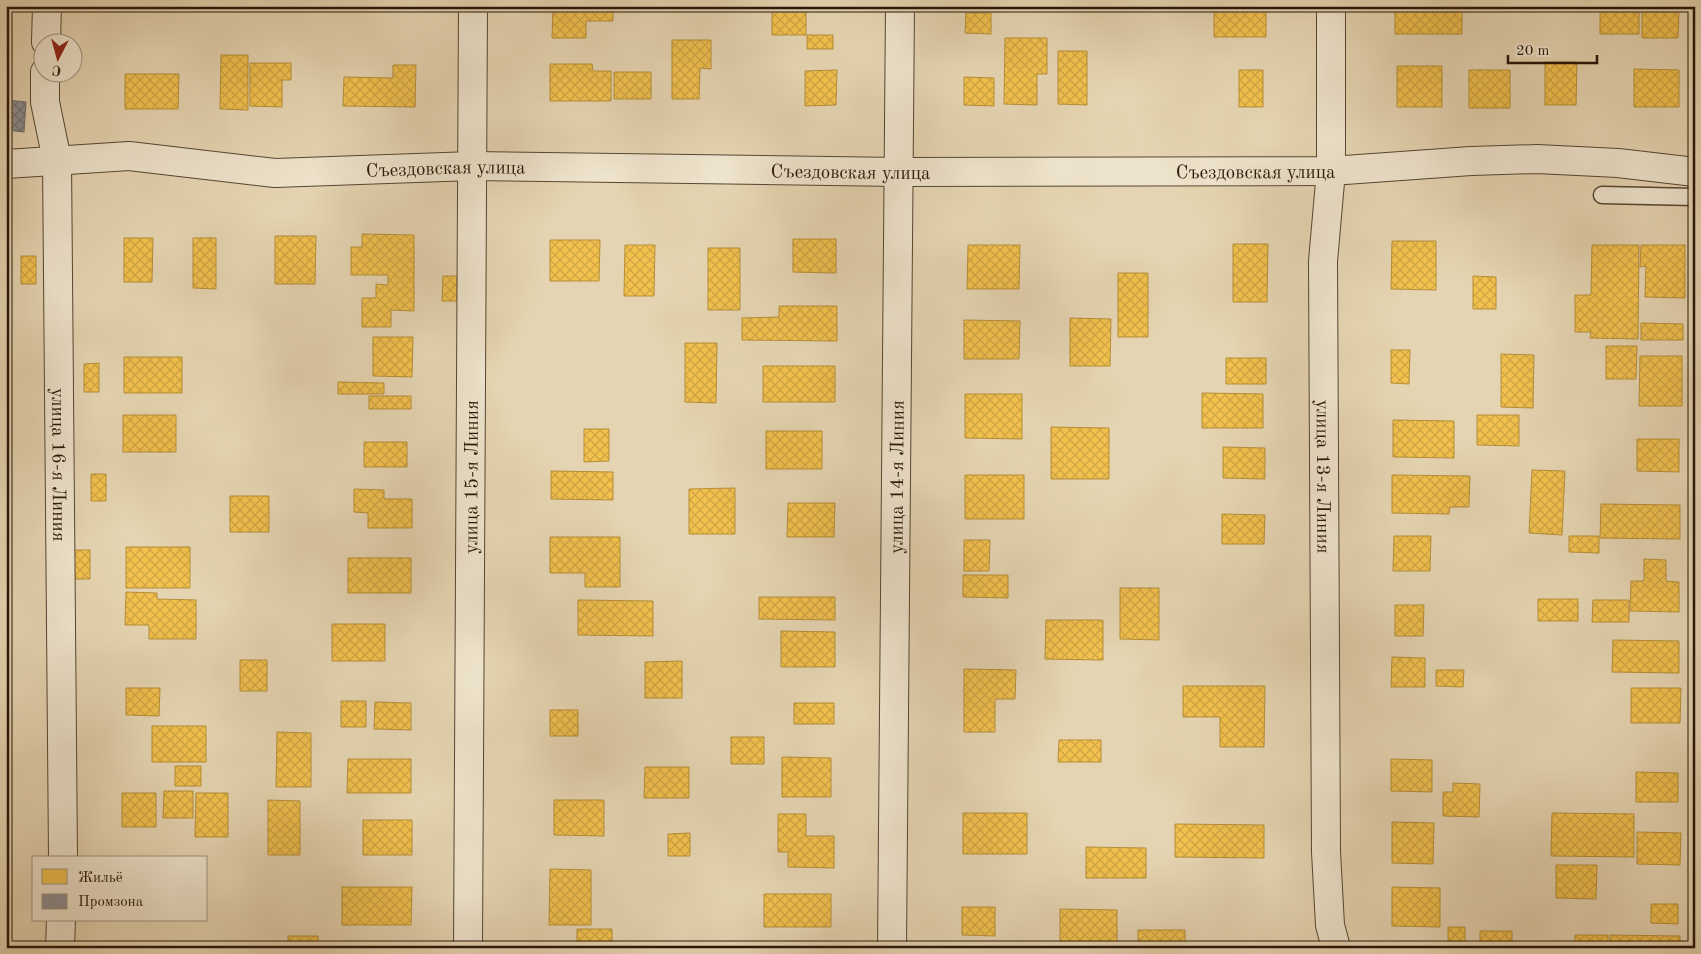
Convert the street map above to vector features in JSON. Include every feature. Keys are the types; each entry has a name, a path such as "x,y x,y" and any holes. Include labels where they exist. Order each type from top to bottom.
{"street":[{"path":"46,32 47,6"},
{"name":"улица 15-я Линия","path":"468,948 473,6"},
{"name":"улица 14-я Линия","path":"892,948 900,6"},
{"name":"улица 13-я Линия","path":"1331,6 1331,171 1323,261 1326,852 1330,925 1336,948"},
{"name":"улица 16-я Линия","path":"45,82 45,102 57,160 65,816 63,856"},
{"name":"Съездовская улица","path":"6,164 129,156 275,173 473,166 899,172 1331,171 1471,161 1537,159 1618,164 1695,172"},
{"path":"60,948 61,922"}],"lane":[{"path":"1602,195 1695,197"}],"building: Жильё":[{"path":"553,6 613,6 613,21 586,21 586,38 552,38"},
{"path":"772,6 806,6 806,35 772,35"},
{"path":"966,6 1018,6 1018,11 966,11"},
{"path":"1214,6 1266,6 1266,37 1214,37"},
{"path":"1395,6 1462,6 1462,34 1395,34"},
{"path":"1497,6 1533,6 1533,8 1497,8"},
{"path":"1600,6 1639,6 1639,34 1600,34"},
{"path":"1642,11 1679,11 1678,38 1642,38"},
{"path":"966,13 991,13 991,34 965,33"},
{"path":"807,35 833,35 833,49 807,49"},
{"path":"1005,38 1047,38 1047,74 1037,74 1037,105 1004,104"},
{"path":"672,40 711,40 711,69 700,68 699,99 672,99"},
{"path":"1058,51 1087,51 1087,105 1058,104"},
{"path":"221,55 248,55 248,110 220,109"},
{"path":"1545,62 1577,62 1576,105 1545,105"},
{"path":"250,63 291,63 291,80 282,80 282,107 250,106"},
{"path":"550,64 592,64 593,71 611,71 611,101 550,101"},
{"path":"393,65 416,65 415,107 343,106 344,77 393,78"},
{"path":"1397,66 1442,66 1442,107 1397,107"},
{"path":"1634,69 1679,70 1679,107 1634,107"},
{"path":"837,70 836,105 805,106 805,71"},
{"path":"1239,70 1263,70 1263,107 1239,107"},
{"path":"1469,70 1510,70 1510,108 1469,108"},
{"path":"614,72 651,72 651,99 614,99"},
{"path":"125,74 179,74 178,109 125,109"},
{"path":"964,77 994,78 994,106 964,105"},
{"path":"362,234 414,235 414,311 391,310 391,327 362,327 362,298 376,298 376,284 388,285 388,275 351,275 351,247 362,247"},
{"path":"275,236 316,236 315,284 275,284"},
{"path":"124,238 153,238 152,282 124,282"},
{"path":"193,238 216,238 216,289 193,288"},
{"path":"793,239 836,239 836,273 793,272"},
{"path":"550,240 600,240 599,281 550,281"},
{"path":"1392,241 1436,241 1436,290 1391,289"},
{"path":"1233,244 1268,244 1267,302 1233,302"},
{"path":"625,245 655,245 654,296 624,296"},
{"path":"968,245 1020,245 1019,289 967,289"},
{"path":"1592,245 1639,245 1638,339 1590,338 1591,332 1575,332 1575,295 1591,295"},
{"path":"1641,245 1685,245 1685,298 1645,297 1646,266 1640,267"},
{"path":"708,248 740,248 740,310 708,310"},
{"path":"21,256 36,256 36,284 21,284"},
{"path":"1118,273 1148,273 1148,337 1118,337"},
{"path":"443,276 457,276 457,301 442,301"},
{"path":"1473,276 1496,277 1496,309 1473,309"},
{"path":"779,306 837,306 837,341 742,340 742,318 779,317"},
{"path":"1070,318 1111,319 1110,366 1070,366"},
{"path":"964,320 1020,321 1019,359 964,359"},
{"path":"1641,323 1683,324 1683,340 1641,340"},
{"path":"373,337 413,337 412,377 373,376"},
{"path":"685,343 717,343 716,403 685,402"},
{"path":"1606,346 1637,346 1636,379 1606,379"},
{"path":"1391,350 1410,350 1409,384 1391,383"},
{"path":"1501,354 1534,355 1533,408 1501,407"},
{"path":"1640,356 1682,356 1682,406 1639,406"},
{"path":"124,357 182,357 182,393 124,393"},
{"path":"1226,358 1266,358 1266,384 1226,384"},
{"path":"99,363 99,392 84,392 84,364"},
{"path":"763,366 835,366 835,402 763,402"},
{"path":"338,382 384,383 384,394 338,394"},
{"path":"1202,393 1263,394 1263,428 1202,428"},
{"path":"965,394 1022,394 1022,439 965,438"},
{"path":"369,396 411,396 411,409 369,409"},
{"path":"123,415 176,415 176,452 123,452"},
{"path":"1477,415 1519,415 1519,446 1477,445"},
{"path":"1393,420 1454,421 1454,458 1393,457"},
{"path":"1051,427 1109,428 1109,479 1051,479"},
{"path":"584,429 609,429 609,461 584,462"},
{"path":"766,431 822,431 822,469 766,469"},
{"path":"1637,439 1679,439 1679,472 1637,471"},
{"path":"364,442 407,442 407,467 364,467"},
{"path":"1223,447 1265,448 1265,479 1223,478"},
{"path":"1532,470 1565,471 1562,535 1529,533"},
{"path":"551,471 613,472 613,500 551,499"},
{"path":"91,474 106,474 106,501 91,501"},
{"path":"965,475 1024,475 1024,519 965,519"},
{"path":"1392,475 1470,476 1469,507 1450,507 1449,514 1392,513"},
{"path":"735,488 735,534 689,534 689,489"},
{"path":"354,489 384,490 384,499 412,499 412,528 368,528 368,513 354,512"},
{"path":"230,496 269,496 269,532 230,532"},
{"path":"788,503 835,503 834,537 787,537"},
{"path":"1601,504 1680,505 1680,539 1600,538"},
{"path":"1222,514 1265,515 1264,544 1222,544"},
{"path":"1394,536 1431,536 1430,571 1393,571"},
{"path":"1569,536 1599,536 1599,553 1569,552"},
{"path":"550,537 620,537 620,587 585,587 585,573 550,573"},
{"path":"964,540 990,540 989,571 964,571"},
{"path":"126,547 190,547 190,588 126,588"},
{"path":"73,550 90,550 90,579 74,579"},
{"path":"348,558 411,558 411,593 348,593"},
{"path":"1644,559 1666,560 1666,581 1679,582 1679,612 1630,611 1631,581 1644,581"},
{"path":"963,575 1008,575 1008,598 963,597"},
{"path":"1120,588 1159,588 1159,640 1120,639"},
{"path":"126,592 157,593 157,599 196,600 196,639 149,639 149,625 125,625"},
{"path":"759,597 835,597 835,620 759,619"},
{"path":"1538,599 1578,599 1578,621 1538,621"},
{"path":"578,600 653,601 653,636 578,635"},
{"path":"1593,600 1629,600 1629,622 1592,622"},
{"path":"1395,605 1424,605 1423,636 1395,636"},
{"path":"1046,620 1103,620 1103,660 1045,659"},
{"path":"332,624 385,624 385,661 332,661"},
{"path":"781,631 835,632 835,667 781,667"},
{"path":"1613,640 1679,641 1679,673 1612,672"},
{"path":"1392,657 1425,658 1425,687 1391,687"},
{"path":"240,660 267,660 267,691 240,691"},
{"path":"682,661 682,698 645,698 645,662"},
{"path":"964,669 1016,670 1015,699 995,699 995,732 964,732"},
{"path":"1436,670 1464,670 1463,687 1436,686"},
{"path":"1183,686 1265,686 1264,747 1220,747 1220,717 1183,717"},
{"path":"126,688 160,688 159,716 126,715"},
{"path":"1631,688 1681,688 1680,723 1631,723"},
{"path":"341,701 366,701 366,727 341,727"},
{"path":"375,702 411,703 411,730 374,729"},
{"path":"794,703 834,703 834,724 794,724"},
{"path":"550,710 578,710 578,736 550,736"},
{"path":"152,726 206,726 206,762 152,762"},
{"path":"277,732 311,733 311,787 276,787"},
{"path":"731,737 764,737 764,764 731,764"},
{"path":"1059,740 1101,740 1101,762 1058,762"},
{"path":"782,757 831,758 831,797 782,797"},
{"path":"348,759 411,759 411,793 347,793"},
{"path":"1391,759 1432,760 1432,792 1391,791"},
{"path":"175,766 201,766 201,786 175,786"},
{"path":"645,767 689,767 689,798 644,798"},
{"path":"1636,772 1678,773 1678,802 1636,802"},
{"path":"1453,783 1480,784 1479,817 1443,816 1443,792 1453,792"},
{"path":"164,791 193,791 193,818 163,818"},
{"path":"122,793 156,793 156,827 122,827"},
{"path":"196,793 228,793 228,837 195,837"},
{"path":"268,800 300,801 300,855 268,855"},
{"path":"554,800 604,800 604,836 554,835"},
{"path":"963,813 1027,813 1027,854 963,854"},
{"path":"1552,813 1634,814 1634,857 1551,856"},
{"path":"778,814 806,814 806,836 834,836 834,868 788,867 788,852 778,852"},
{"path":"363,820 412,820 412,855 363,855"},
{"path":"1392,822 1434,823 1433,864 1392,863"},
{"path":"1175,824 1264,825 1264,858 1175,857"},
{"path":"1637,832 1681,833 1680,865 1637,864"},
{"path":"690,833 690,856 668,856 668,834"},
{"path":"1086,847 1146,848 1146,878 1086,878"},
{"path":"1556,865 1597,865 1596,899 1556,898"},
{"path":"550,869 591,870 591,925 549,925"},
{"path":"342,887 412,887 411,925 342,925"},
{"path":"1392,887 1440,888 1440,927 1392,926"},
{"path":"764,894 831,894 831,927 764,927"},
{"path":"1651,904 1678,904 1678,924 1651,923"},
{"path":"962,907 995,907 995,936 962,935"},
{"path":"1060,909 1117,910 1117,948 1060,948"},
{"path":"1448,927 1465,927 1465,948 1448,948"},
{"path":"577,929 612,929 612,948 577,948"},
{"path":"1138,930 1185,930 1185,948 1138,948"},
{"path":"1480,931 1512,931 1512,948 1480,948"},
{"path":"1575,935 1608,935 1608,948 1575,948"},
{"path":"1610,935 1680,936 1680,948 1610,948"},
{"path":"288,936 318,936 318,948 288,948"},
{"path":"783,942 834,942 833,948 783,948"},
{"path":"1394,945 1432,946 1432,948 1394,948"}],"building: Промзона":[{"path":"6,100 26,102 24,132 6,130"}]}
